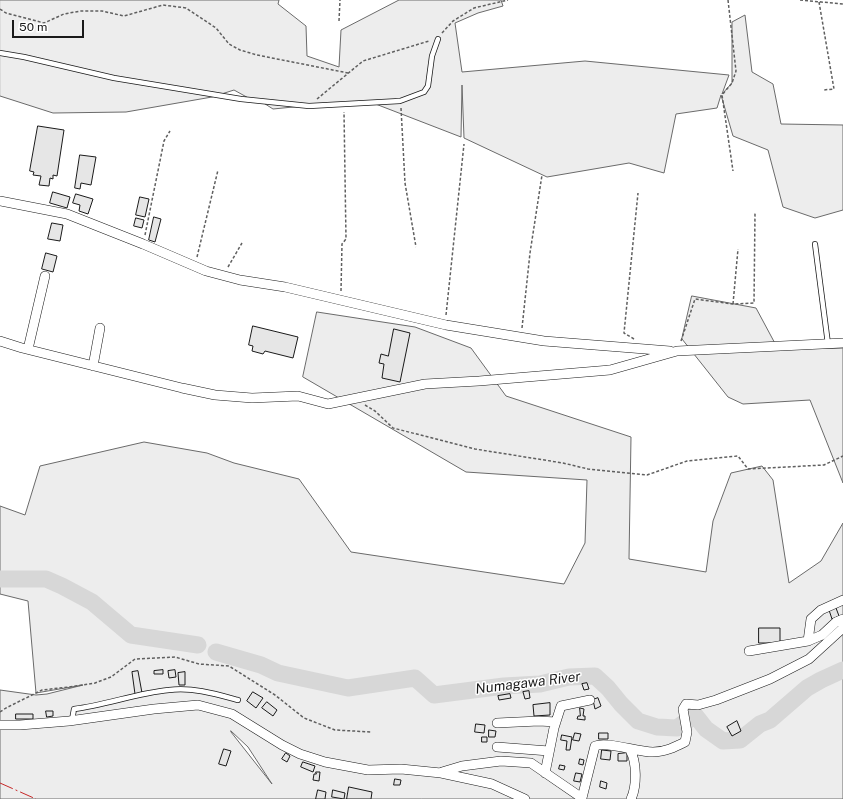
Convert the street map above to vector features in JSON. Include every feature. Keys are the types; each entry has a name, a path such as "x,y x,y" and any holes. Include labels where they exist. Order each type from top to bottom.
{"street":[{"path":"0,201 67,214 195,266 223,275 340,300 446,325 544,341 677,351 843,343"},
{"path":"28,349 45,276"},
{"path":"93,366 100,328"},
{"path":"0,341 93,366 215,395 252,398 298,396 328,404 425,384 479,382 610,370 677,351"},
{"path":"808,641 811,619 821,610 843,600"},
{"path":"749,651 808,641 822,635 836,622 843,619"},
{"path":"441,773 462,766 501,761 531,763 582,799 595,746 599,744 607,744 630,750 654,752 667,750 685,742 687,732 683,709 686,704 698,705 716,700 783,672 809,659 843,628"},
{"path":"545,773 549,751 561,706 590,700"},
{"path":"0,725 20,725 72,720 154,709 198,705 232,714 282,745 300,754 325,762 368,770 401,769 441,773 492,784 525,799"},
{"path":"497,723 539,721 556,722"},
{"path":"497,747 549,751"},
{"path":"630,750 634,756 634,788 631,799"}],"lane":[{"path":"0,53 24,57 114,78 241,99 309,106 400,101 424,92 428,86 432,56 438,39"},
{"path":"815,244 828,344"},
{"path":"72,720 74,709 170,690 209,692 238,700"}],"path":[{"path":"339,21 340,0"},
{"path":"309,106 363,61 438,39 453,21 474,8 508,0"},
{"path":"728,0 736,71 732,83 722,95 733,171"},
{"path":"800,0 843,4"},
{"path":"819,2 834,89 823,90"},
{"path":"0,9 6,13 44,23 64,14 81,11 102,11 124,16 163,5 186,8 216,28 229,44 240,50 257,55 348,73"},
{"path":"400,101 405,183 416,247"},
{"path":"340,300 342,244 346,239 344,104"},
{"path":"143,244 164,141 170,131"},
{"path":"446,325 464,144"},
{"path":"195,266 218,170"},
{"path":"520,337 530,253 542,175"},
{"path":"638,192 624,333 646,349"},
{"path":"677,351 695,299 733,304 754,303 755,213"},
{"path":"223,275 242,243"},
{"path":"733,304 738,249"},
{"path":"353,398 375,411 393,428 475,449 564,463 588,469 647,475 687,461 738,456 748,469 824,465 843,456"}],"shaded area":[{"path":"0,0 279,0 278,4 306,26 307,56 339,67 341,30 399,0 501,0 503,6 478,13 455,23 462,72 585,61 729,75 722,94 732,83 732,22 745,15 752,72 773,84 781,124 843,125 843,210 815,218 783,207 768,150 733,136 721,95 717,108 676,114 664,173 629,163 547,177 464,138 462,85 461,137 373,103 313,105 273,109 259,100 252,100 234,90 212,97 126,112 53,113 0,96"},
{"path":"692,296 756,308 778,349 843,348 843,483 810,400 743,404 728,397 682,339"},
{"path":"317,312 415,327 471,348 506,396 631,437 629,559 706,572 713,521 731,473 762,466 773,480 789,583 821,561 843,523 843,799 0,799 0,690 36,695 47,694 83,685 36,693 28,601 0,594 0,506 25,515 40,466 144,442 207,453 234,463 299,479 351,552 564,584 585,543 587,480 466,472 303,377","holes":["231,731 248,747 272,784"]}],"building":[{"path":"38,126 64,130 57,176 53,175 53,179 50,178 49,186 39,185 41,176 33,175 34,172 30,171"},
{"path":"80,155 96,157 91,185 81,183 80,189 75,188"},
{"path":"53,192 70,197 67,208 50,203"},
{"path":"76,194 93,199 88,214 79,211 80,205 73,203"},
{"path":"140,197 149,199 145,217 136,215"},
{"path":"154,217 161,219 155,242 149,240"},
{"path":"136,218 144,220 142,228 134,226"},
{"path":"52,223 63,225 60,241 48,239"},
{"path":"46,253 57,256 53,272 42,269"},
{"path":"253,326 298,337 293,358 265,351 263,354 252,351 253,346 249,345"},
{"path":"394,329 410,333 400,382 382,378 384,364 379,363 381,354 388,356"},
{"path":"836,608 839,616 832,619 829,610"},
{"path":"759,628 780,628 780,643 759,643"},
{"path":"163,670 163,674 154,674 154,671"},
{"path":"175,670 176,677 169,678 168,671"},
{"path":"138,671 142,693 135,694 132,672"},
{"path":"185,672 185,685 179,685 178,673"},
{"path":"587,683 589,689 584,690 582,684"},
{"path":"529,691 530,698 525,699 523,692"},
{"path":"253,692 263,698 256,708 247,701"},
{"path":"510,694 511,698 499,700 498,696"},
{"path":"598,698 601,706 595,709 593,700"},
{"path":"267,702 277,710 273,716 262,708"},
{"path":"550,703 550,715 534,716 533,705"},
{"path":"580,708 584,709 583,716 585,716 585,720 577,719 578,716 580,716"},
{"path":"46,711 53,711 53,716 47,717"},
{"path":"16,714 33,714 33,719 16,719"},
{"path":"737,721 741,731 732,736 727,727"},
{"path":"476,724 485,725 484,733 475,732"},
{"path":"489,730 496,731 495,737 489,737"},
{"path":"575,733 581,734 579,741 573,740"},
{"path":"599,733 608,733 608,739 599,739"},
{"path":"562,735 572,737 570,750 566,750 567,741 561,740"},
{"path":"482,737 487,737 487,742 482,742"},
{"path":"224,749 231,751 226,766 219,764"},
{"path":"602,750 611,751 610,760 601,759"},
{"path":"286,753 290,756 287,762 282,759"},
{"path":"627,753 627,761 618,761 618,754"},
{"path":"580,759 584,760 583,765 579,764"},
{"path":"303,762 315,766 313,772 301,767"},
{"path":"560,765 565,766 564,770 559,769"},
{"path":"316,772 320,772 319,781 313,780"},
{"path":"576,773 582,774 580,782 574,781"},
{"path":"395,779 401,780 400,785 394,785"},
{"path":"601,781 607,783 606,789 600,787"},
{"path":"349,787 372,792 371,799 347,799"},
{"path":"318,790 326,792 325,799 316,799"},
{"path":"333,790 345,793 344,799 332,797"}],"waterway":[{"name":"Numagawa River","path":"0,579 46,579 92,602 131,635 198,645"},
{"name":"Numagawa River","path":"216,652 261,665 278,673 348,688 415,678 434,695 504,686 540,684 569,677 595,676 638,721 657,727 677,728 695,715 706,729 723,741 740,740 760,724 770,720 807,688 843,670"}],"power":[{"path":"0,783 36,799"}]}
